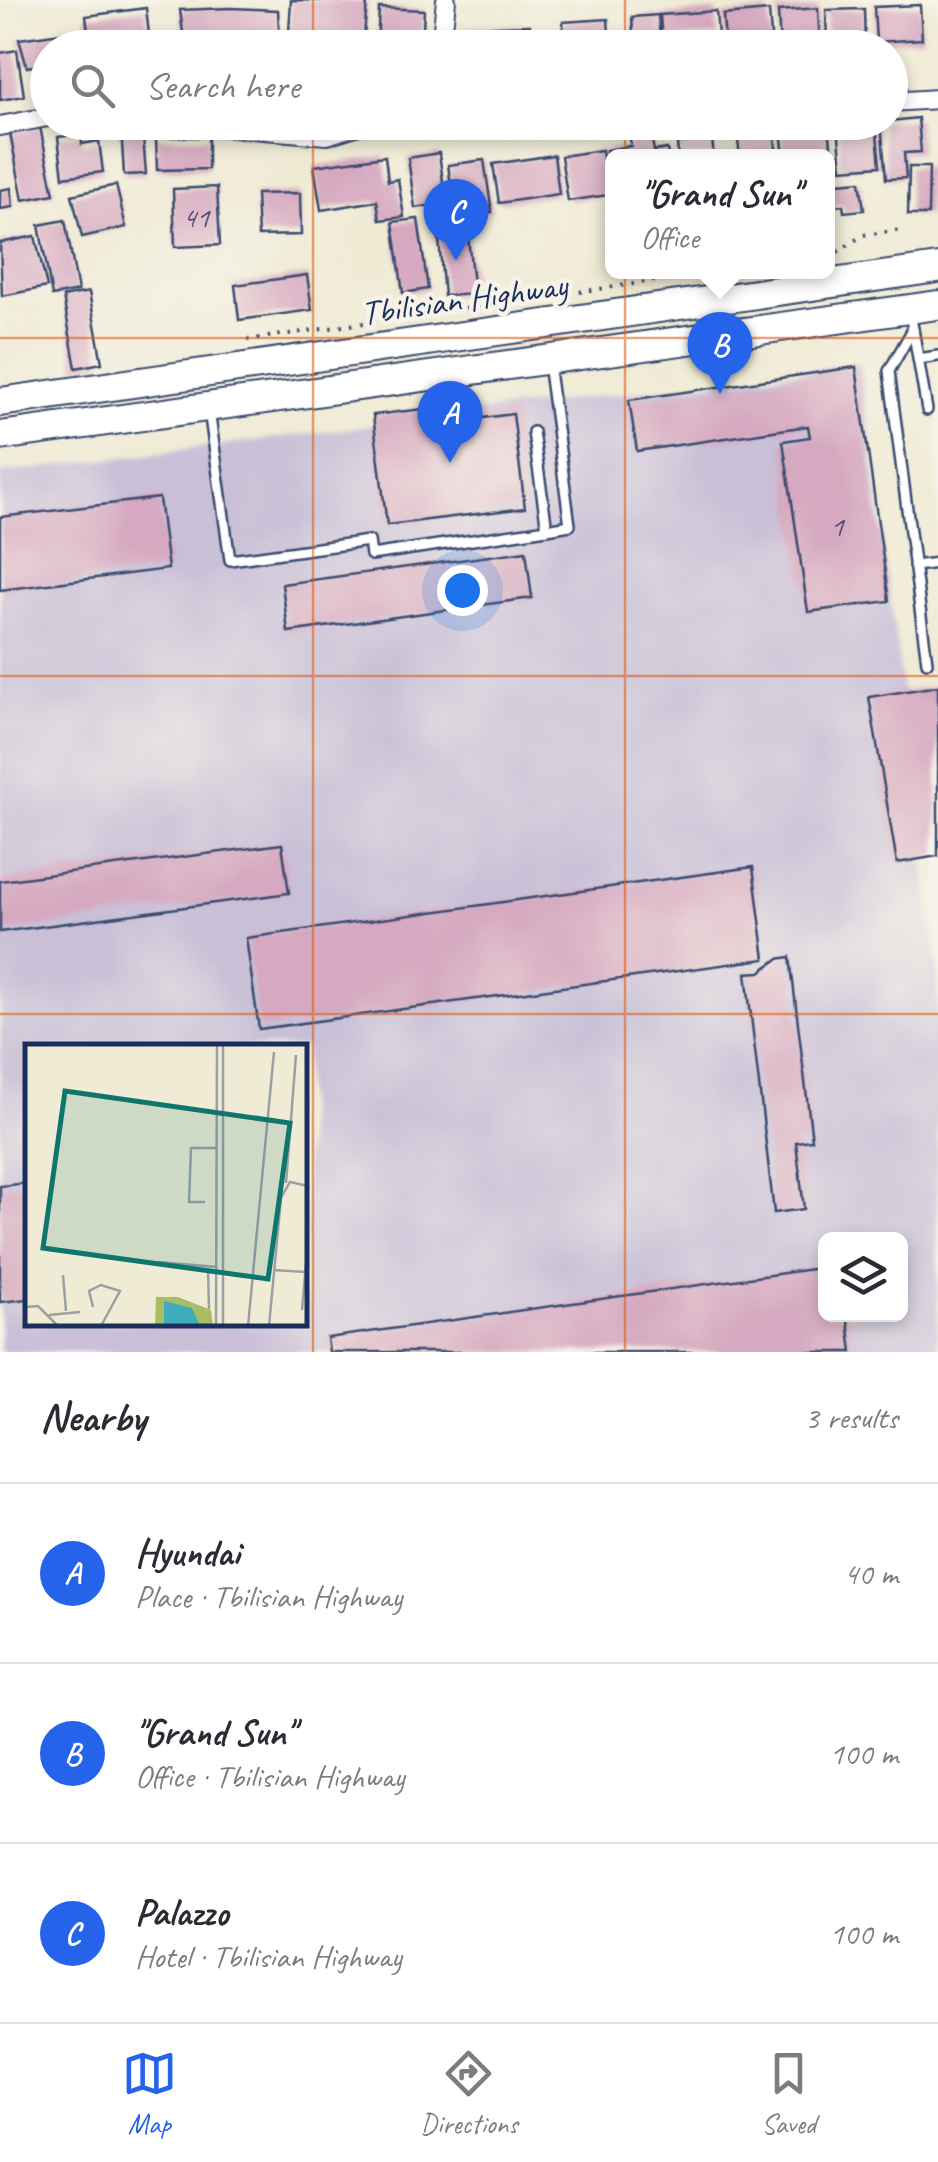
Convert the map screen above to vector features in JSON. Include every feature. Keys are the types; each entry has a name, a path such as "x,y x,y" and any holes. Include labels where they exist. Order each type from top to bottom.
{"main road":[{"name":"Tbilisian Highway","path":"0,402 938,268"},
{"path":"904,273 911,319"},
{"name":"Tbilisian Highway","path":"0,436 547,360 911,319 938,306"}],"street":[{"path":"443,30 446,0"},
{"path":"908,100 938,98"},
{"path":"0,126 30,120"}],"lane":[{"path":"911,319 926,410"},
{"path":"911,319 889,370 926,662"},
{"path":"918,360 938,356"},
{"path":"208,407 230,560 369,540 371,555 570,525 547,360"},
{"path":"533,432 547,529"},
{"path":"914,566 938,563"}],"path":[{"path":"835,254 863,235 901,230"}],"shaded area":[{"path":"860,363 938,971 938,1352 0,1352 0,473"}],"building":[{"path":"291,0 367,2 365,30 289,30"},
{"path":"920,5 922,39 908,40 908,30 875,30 874,7"},
{"path":"146,8 149,30 88,30 86,16"},
{"path":"379,8 424,10 423,30 378,30"},
{"path":"818,8 819,30 779,30 778,11"},
{"path":"864,9 865,30 827,30 826,10"},
{"path":"180,10 278,10 279,30 183,30"},
{"path":"716,11 718,30 661,30 660,15"},
{"path":"769,11 771,30 724,30 723,15"},
{"path":"658,15 659,30 633,30 632,17"},
{"path":"608,19 609,30 564,30 563,22"},
{"path":"530,25 530,30 471,30 471,27"},
{"path":"30,37 30,66 27,67 19,39"},
{"path":"17,50 24,96 0,100 0,53"},
{"path":"918,118 921,152 904,153 906,178 886,179 883,140 908,140 908,119"},
{"path":"30,129 30,140 43,140 54,194 23,200 10,133"},
{"path":"58,140 82,140 82,144 99,141 103,172 63,177"},
{"path":"122,140 143,140 146,174 124,175"},
{"path":"156,140 208,140 208,169 157,170"},
{"path":"630,140 652,140 654,149 612,149 631,146"},
{"path":"712,140 713,149 677,149 677,143"},
{"path":"738,140 775,140 776,149 739,149"},
{"path":"782,140 830,140 831,149 783,149"},
{"path":"839,140 878,140 880,166 842,169"},
{"path":"602,150 605,195 568,201 561,156"},
{"path":"439,153 446,203 415,208 408,158"},
{"path":"554,155 559,194 499,203 493,164"},
{"path":"385,156 388,181 398,179 404,217 380,220 377,201 321,210 314,166"},
{"path":"484,160 492,212 456,217 448,165"},
{"path":"909,167 929,167 928,215 908,215"},
{"path":"860,181 864,210 844,212 843,205 835,206 835,183"},
{"path":"116,185 126,227 82,237 72,195"},
{"path":"217,187 220,245 175,247 173,189"},
{"path":"11,188 13,207 0,209 0,190"},
{"path":"300,193 301,235 258,236 256,194"},
{"path":"418,219 428,289 403,293 393,222"},
{"path":"65,220 78,291 52,296 39,225"},
{"path":"467,227 474,294 444,296 438,229"},
{"path":"35,236 47,287 2,296 0,243"},
{"path":"307,275 312,310 239,320 235,285"},
{"path":"89,292 102,363 76,368 63,297"},
{"path":"856,367 889,601 808,612 783,441 810,437 808,426 637,451 629,400"},
{"path":"473,403 475,419 513,414 525,508 387,525 373,415"},
{"path":"159,498 168,569 0,590 0,517"},
{"path":"526,551 532,598 288,632 282,584"},
{"path":"938,686 938,856 897,863 869,697"},
{"path":"282,844 289,893 0,932 0,881"},
{"path":"753,867 765,959 259,1029 246,938"},
{"path":"790,957 812,1140 796,1142 804,1209 774,1213 746,973 760,972 778,959"},
{"path":"25,1183 25,1299 0,1302 0,1186"},
{"path":"818,1268 818,1322 848,1322 852,1352 329,1352 327,1338"}],"place":[{"name":"Palazzo","path":"456,261"},
{"name":"\"Grand Sun\"","path":"720,394"},
{"name":"Hyundai","path":"450,463"}]}
